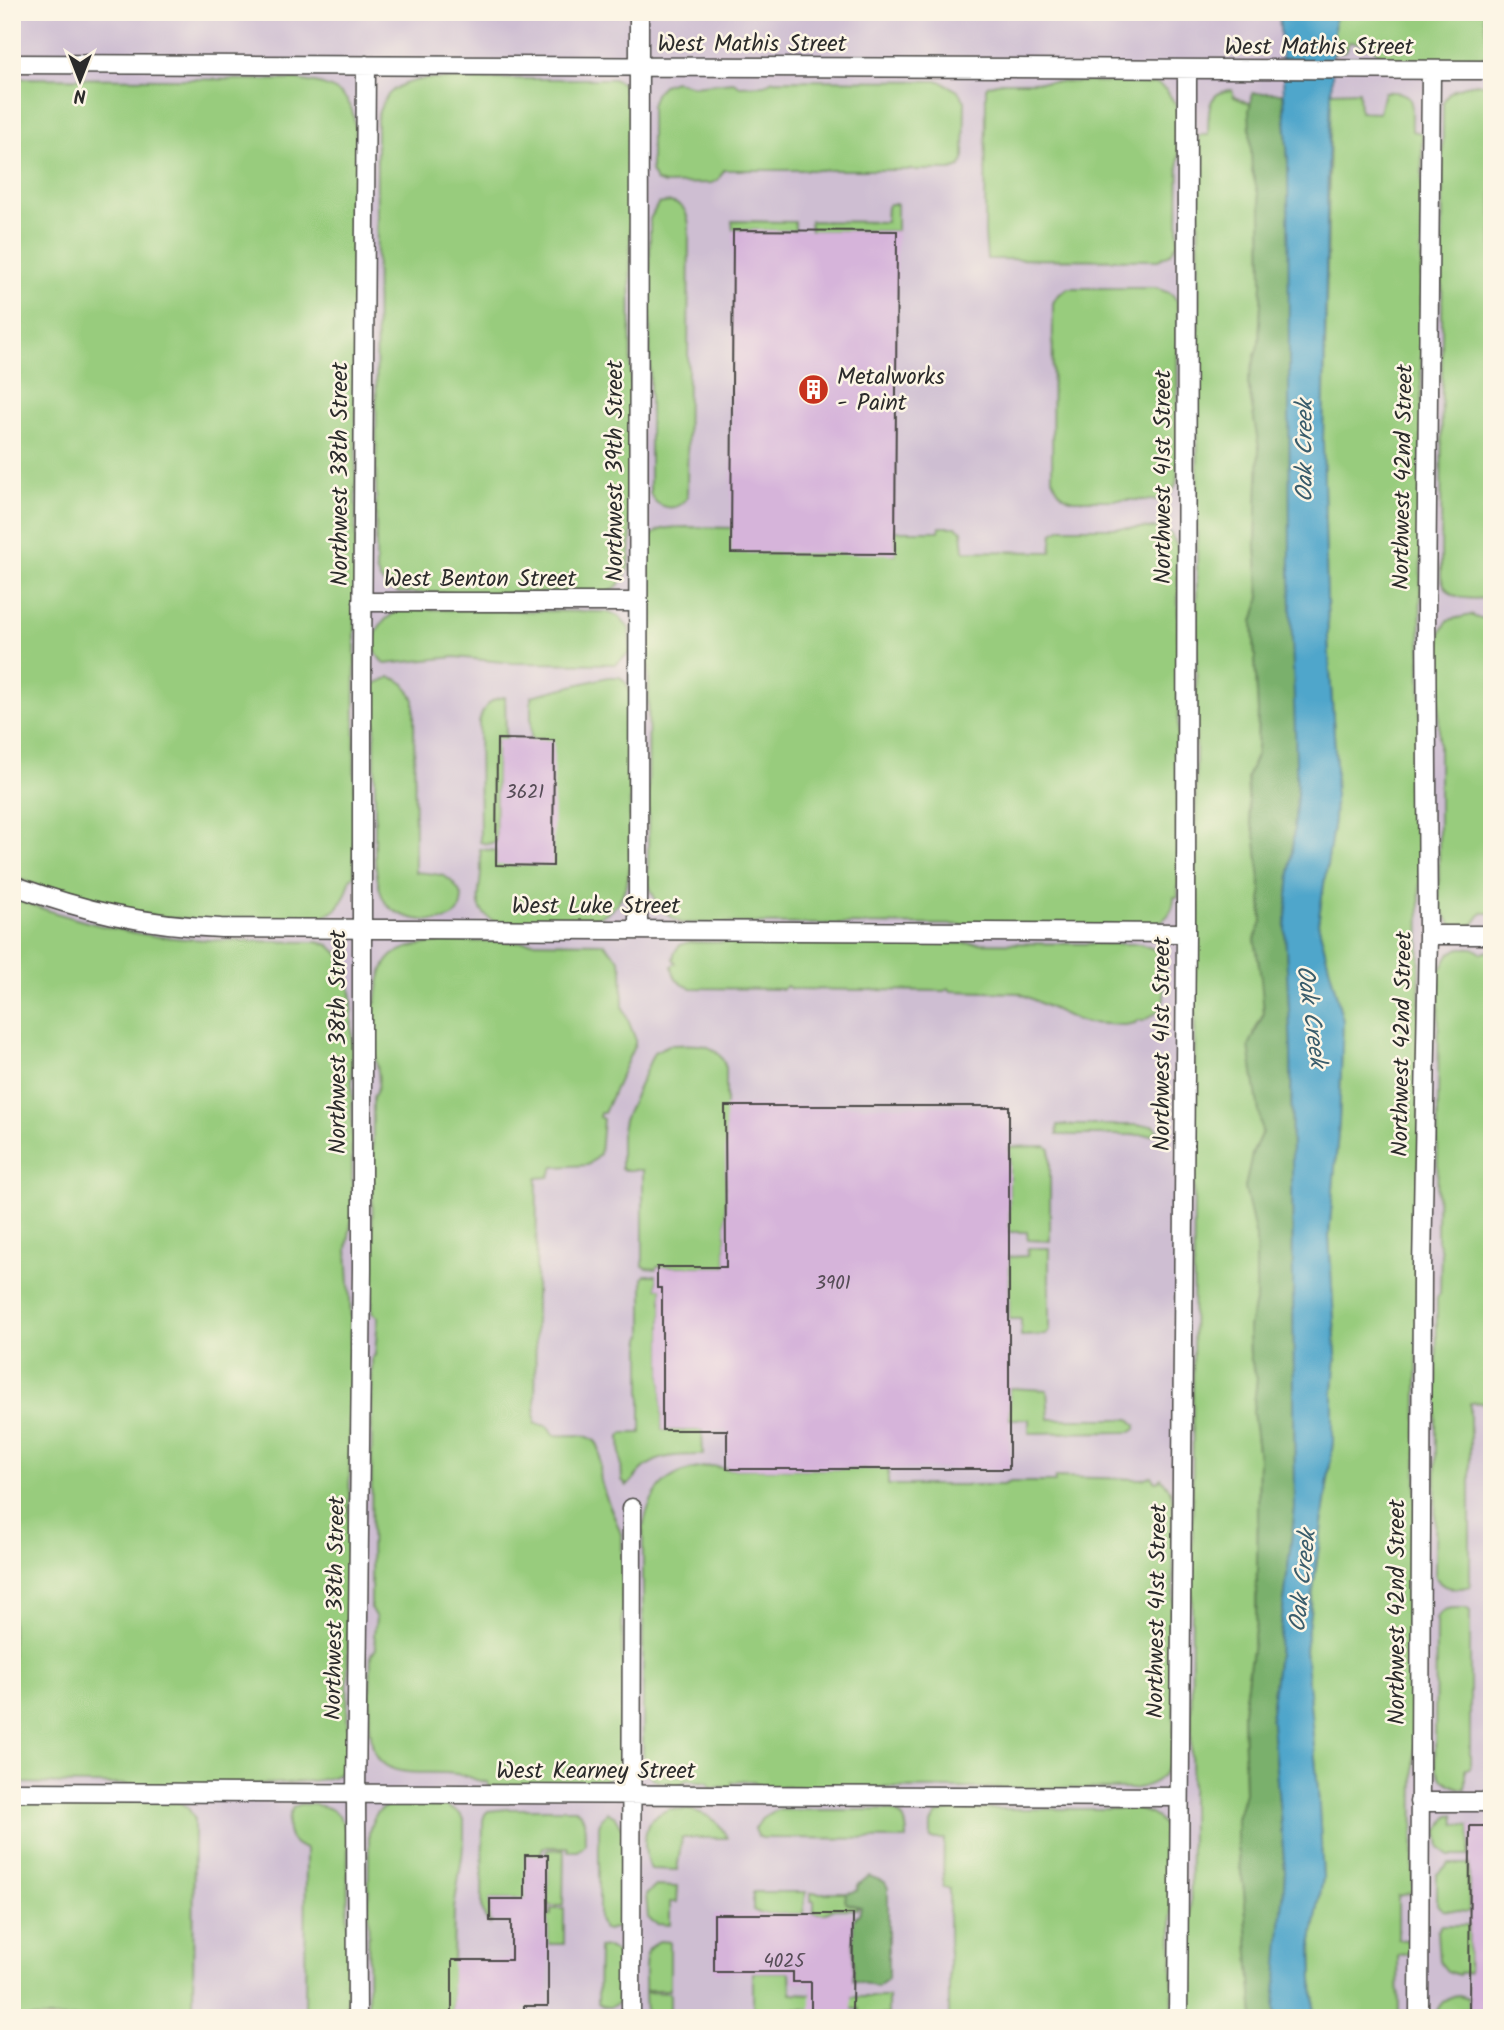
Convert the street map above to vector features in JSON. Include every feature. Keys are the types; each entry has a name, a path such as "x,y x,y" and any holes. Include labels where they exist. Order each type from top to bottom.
{"street":[{"name":"Northwest 39th Street","path":"638,930 639,12"},
{"name":"West Mathis Street","path":"12,64 1492,71"},
{"name":"Northwest 38th Street","path":"357,2018 366,65"},
{"name":"Northwest 41st Street","path":"1178,2018 1186,933 1187,70"},
{"name":"Northwest 42nd Street","path":"1419,2018 1422,1282 1428,935 1426,607 1431,72"},
{"name":"West Benton Street","path":"362,602 639,603"},
{"name":"West Luke Street","path":"12,885 92,911 162,924 221,928 1186,933"},
{"path":"1428,935 1492,935"},
{"path":"631,2018 632,1508"},
{"name":"West Kearney Street","path":"12,1792 1179,1797"},
{"path":"1419,1802 1492,1802"}],"shaded area":[{"path":"12,12 1492,12 1492,2018 12,2018"}],"green space":[{"path":"1335,12 1483,12 1487,54 1479,60 1470,61 1386,60 1367,43 1349,42 1345,51 1333,54"},
{"path":"12,78 297,80 333,89 350,104 355,129 357,165 354,876 351,877 338,907 318,918 257,923 148,915 98,906 12,877"},
{"path":"424,79 613,79 622,83 630,105 631,532 626,576 606,593 399,593 384,585 376,570 377,118 384,101 393,90 406,83"},
{"path":"773,80 940,81 958,91 965,101 964,160 960,167 951,170 724,170 718,180 712,183 664,184 656,181 651,171 651,106 655,94 663,85 675,81 693,86 733,82 740,86 764,85"},
{"path":"1001,82 1158,84 1166,90 1176,105 1179,120 1178,242 1170,254 1158,260 987,259 986,88"},
{"path":"1477,84 1492,84 1492,598 1475,599 1455,595 1449,591 1441,577 1443,103 1453,91"},
{"path":"1232,90 1234,97 1251,104 1252,170 1261,205 1262,284 1259,342 1248,382 1259,448 1256,546 1260,597 1253,622 1258,711 1257,753 1247,778 1249,813 1256,840 1261,889 1262,922 1255,939 1264,1013 1254,1032 1262,1132 1252,1154 1245,1188 1256,1237 1256,1298 1249,1327 1250,1356 1257,1379 1253,1412 1259,1458 1256,1623 1243,1711 1245,1793 1237,1819 1237,1848 1244,1890 1254,2018 1190,2018 1199,135 1208,135 1209,112 1213,99 1223,91"},
{"path":"1359,91 1360,112 1379,113 1384,92 1403,93 1408,96 1412,106 1412,131 1422,133 1419,1144 1413,1893 1398,1896 1398,1939 1412,1941 1413,1954 1398,1955 1399,2018 1314,2018 1312,1941 1323,1878 1305,1650 1333,1442 1336,1355 1329,1235 1339,1122 1343,1021 1318,923 1334,820 1336,766 1328,638 1323,442 1331,92"},
{"path":"1253,93 1283,93 1288,162 1297,795 1285,929 1291,1049 1295,1508 1271,1713 1285,1871 1276,2018 1254,2018 1244,1890 1237,1848 1237,1819 1245,1793 1243,1711 1256,1623 1259,1458 1253,1412 1257,1379 1250,1356 1249,1327 1256,1298 1256,1237 1245,1188 1252,1154 1262,1132 1249,1046 1264,1013 1255,939 1262,922 1261,889 1256,840 1249,813 1247,778 1257,753 1258,711 1253,622 1260,597 1256,546 1259,448 1248,382 1259,342 1262,284 1261,205 1252,170 1249,110"},
{"path":"670,202 684,209 689,224 687,498 678,506 667,507 657,503 650,493 650,219 658,204"},
{"path":"889,204 897,204 897,231 811,231 810,221 886,222"},
{"path":"732,221 795,222 795,231 733,230"},
{"path":"1068,288 1156,288 1172,294 1177,301 1178,476 1172,491 1163,498 1074,500 1063,495 1052,478 1053,303 1057,296"},
{"path":"686,527 732,528 895,554 895,531 939,531 940,527 956,527 962,531 964,551 1051,552 1053,533 1062,528 1157,528 1171,534 1178,548 1178,897 1174,897 1168,916 1151,926 681,923 664,911 653,895 648,881 649,539 660,530"},
{"path":"402,609 607,612 618,616 629,628 630,652 616,664 512,663 455,657 385,664 374,648 376,632 387,619"},
{"path":"1471,615 1477,618 1492,618 1492,913 1482,913 1474,924 1461,927 1451,924 1439,907 1439,649 1441,632 1448,620"},
{"path":"390,677 405,685 414,700 415,872 448,878 462,896 456,914 439,921 421,920 395,911 382,897 379,884 375,859 375,684"},
{"path":"608,677 620,677 627,684 630,694 630,867 622,895 607,913 578,922 498,923 480,908 480,849 496,851 496,865 531,740 531,696"},
{"path":"505,697 506,740 497,740 496,842 487,844 480,842 479,722 488,705 495,699"},
{"path":"12,898 86,922 162,937 318,942 329,945 346,961 352,999 352,1217 347,1249 351,1318 347,1752 342,1768 336,1775 318,1780 236,1785 12,1783"},
{"path":"438,941 603,943 618,958 622,968 623,1007 635,1044 604,1113 600,1113 599,1117 603,1119 600,1154 588,1165 554,1167 549,1177 537,1178 535,1424 548,1426 553,1435 583,1436 596,1442 600,1452 603,1488 622,1538 623,1755 619,1767 611,1777 601,1782 581,1782 543,1789 488,1787 488,1782 460,1775 402,1771 390,1768 380,1761 369,1733 371,1654 376,1649 376,1618 371,1609 372,1358 375,1355 378,1317 372,1313 373,1097 379,1080 373,1038 372,1003 376,1003 381,975 391,957 409,948"},
{"path":"691,942 1140,944 1154,949 1163,959 1158,966 1164,968 1164,998 1159,1011 1143,1021 1125,1025 1087,1023 1019,993 951,991 948,988 944,991 791,989 787,986 783,989 691,988 677,980 672,966 676,963 673,959 677,949"},
{"path":"1460,948 1473,948 1482,953 1492,950 1492,1402 1470,1403 1470,1586 1454,1588 1444,1586 1435,1574 1437,1298 1440,1293 1441,1251 1437,1240 1439,973 1450,953"},
{"path":"669,1045 711,1048 717,1052 726,1068 726,1267 657,1269 643,1266 643,1170 621,1168 621,1135 624,1120 654,1052"},
{"path":"1058,1125 1153,1125 1158,1130 1153,1135 1057,1135"},
{"path":"1046,1146 1050,1149 1050,1241 1028,1240 1027,1232 1009,1232 1009,1147"},
{"path":"1028,1248 1049,1248 1049,1331 1046,1335 1021,1336 1021,1319 1009,1319 1009,1257 1027,1256"},
{"path":"645,1275 657,1275 657,1288 662,1288 662,1430 702,1430 703,1455 671,1456 656,1460 627,1486 622,1481 620,1436 624,1433 641,1433 641,1338"},
{"path":"1009,1388 1047,1390 1049,1419 1130,1419 1136,1429 1131,1432 1029,1433 1029,1419 1009,1419"},
{"path":"712,1466 727,1469 888,1469 888,1485 1003,1485 1010,1482 1055,1482 1055,1477 1142,1479 1152,1476 1155,1481 1161,1478 1170,1490 1173,1500 1174,1749 1165,1772 1156,1781 1133,1789 761,1787 754,1781 732,1782 732,1787 711,1787 708,1782 686,1780 679,1786 671,1786 670,1783 657,1781 649,1775 643,1753 643,1529 651,1502 664,1483 684,1471"},
{"path":"1466,1608 1470,1611 1470,1768 1465,1769 1465,1789 1446,1782 1435,1765 1436,1619 1445,1610"},
{"path":"12,1801 180,1802 188,1808 194,1818 193,2018 12,2018"},
{"path":"301,1804 320,1805 334,1811 346,1830 347,2018 305,2018 306,1849 294,1842 288,1832 288,1820 293,1807"},
{"path":"395,1804 443,1804 464,1819 464,1843 454,1909 452,2018 368,2018 369,1832 377,1813 384,1807"},
{"path":"575,1809 584,1820 585,1845 578,1851 568,1851 568,1847 543,1847 525,1899 490,1899 490,1924 482,1909 483,1820 488,1811"},
{"path":"669,1809 695,1811 711,1818 727,1838 682,1838 677,1870 651,1869 646,1854 647,1828 653,1818"},
{"path":"953,1809 1132,1809 1150,1814 1160,1821 1171,1836 1173,2018 949,2018 949,1888 943,1887 944,1839 931,1839 931,1824 937,1814"},
{"path":"777,1810 891,1810 904,1821 907,1839 758,1836 755,1829 763,1817"},
{"path":"607,1812 615,1817 624,1832 623,1917 620,1925 608,1931 603,1930 599,1919 599,1826"},
{"path":"1454,1814 1455,1824 1470,1826 1469,1856 1449,1856 1440,1848 1438,1832 1448,1817"},
{"path":"564,1849 563,1906 551,1906 548,1903 546,1850"},
{"path":"1449,1864 1469,1864 1469,1912 1443,1910 1437,1905 1437,1874"},
{"path":"869,1876 885,1882 888,1888 888,1979 877,1987 853,1980 853,1920 861,1907 845,1901 846,1893 857,1891 858,1885"},
{"path":"656,1886 678,1887 677,1902 670,1902 670,1925 657,1924 648,1918 646,1895"},
{"path":"753,1892 806,1892 803,1914 761,1914 753,1910"},
{"path":"811,1893 846,1893 846,1901 857,1906 857,1909 834,1909 824,1914 814,1914"},
{"path":"551,1909 564,1909 564,1944 548,1944 548,1915 551,1915"},
{"path":"1441,1925 1469,1925 1469,1972 1459,1975 1447,1971 1439,1961 1437,1931"},
{"path":"660,1941 670,1942 670,1990 645,1990 647,1955 649,1949"},
{"path":"608,1947 619,1957 624,1977 622,1999 608,2007 598,2003 599,1948"},
{"path":"753,1972 790,1972 791,1993 812,1994 813,1997 888,1997 888,2015 859,2015 859,2009 753,2009"},
{"path":"645,1992 670,1993 670,2018 646,2018"},
{"path":"1459,1995 1469,1998 1469,2010 1460,2010 1460,2018 1436,2018 1443,2002"}],"water":[{"name":"Oak Creek","path":"1279,12 1335,12 1328,163 1323,442 1328,638 1336,766 1334,820 1318,923 1343,1021 1339,1122 1329,1235 1336,1355 1333,1442 1305,1650 1323,1878 1312,1941 1314,2018 1276,2018 1275,2007 1285,1871 1271,1713 1295,1508 1291,1049 1285,929 1297,795 1290,576 1288,162"}],"building":[{"name":"Metalworks - Paint","path":"733,230 897,231 895,554 731,553"},
{"path":"497,739 554,740 553,866 496,865"},
{"path":"725,1106 1009,1106 1009,1469 727,1469 727,1430 662,1430 662,1288 657,1288 657,1267 726,1267"},
{"path":"1470,1826 1492,1826 1492,2018 1469,2018"},
{"path":"525,1855 548,1855 548,2006 524,2006 524,2018 452,2018 452,1960 511,1960 511,1921 490,1921 490,1899 525,1899"},
{"path":"714,1914 853,1914 852,2018 811,2018 811,1982 793,1982 793,1972 714,1972"}],"place":[{"name":"Metalworks - Paint","path":"814,389"}]}
